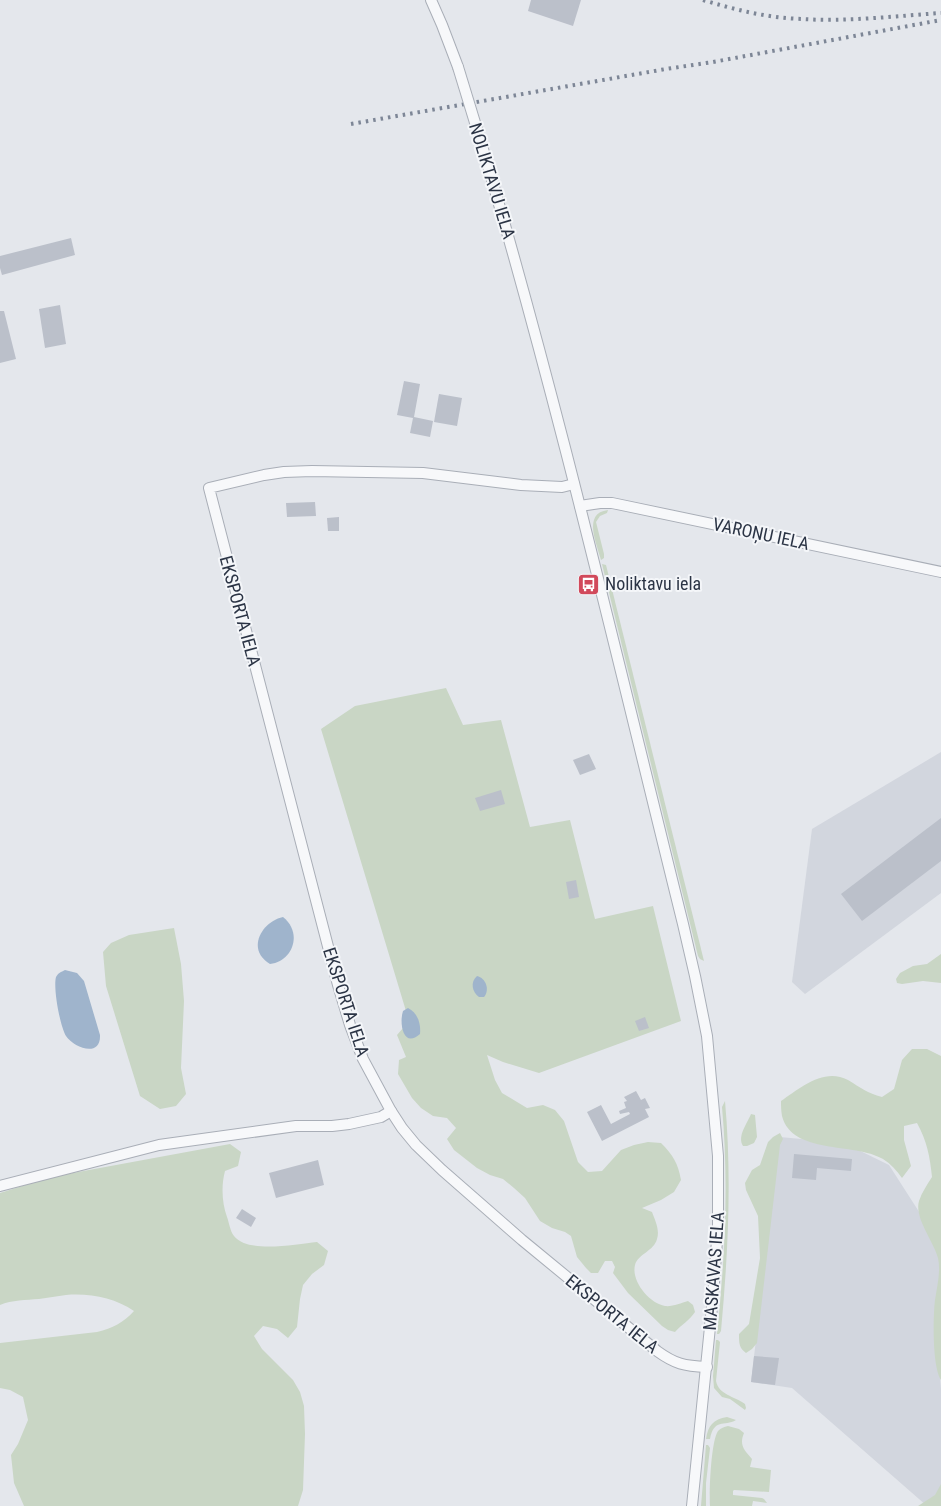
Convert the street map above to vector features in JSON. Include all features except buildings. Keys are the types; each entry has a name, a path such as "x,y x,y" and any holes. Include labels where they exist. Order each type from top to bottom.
{"street":[{"name":"NOLIKTAVU IELA","path":"431,0 458,67 515,256 580,506 683,924 707,1036"},
{"name":"EKSPORTA IELA","path":"574,484 562,487 521,485 423,472 312,471 264,475 209,488 338,984 350,1025 364,1059 391,1111 402,1128 442,1170 522,1240 657,1351 670,1360 684,1365 707,1367"},
{"name":"VAROŅU IELA","path":"580,506 612,503 941,572"},
{"name":"MASKAVAS IELA","path":"692,1506 707,1367 717,1235 717,1147 707,1036"},
{"path":"0,1186 159,1145 296,1126 349,1124 381,1116 391,1111"}],"shaded area":[{"path":"941,752 941,893 805,994 792,982 812,829"},
{"path":"780,1137 844,1143 889,1165 941,1246 941,1361 939,1362 941,1389 941,1506 927,1506 792,1388 751,1382"}],"green space":[{"path":"608,510 596,522 604,554 604,558 601,560 593,523 595,517 600,512"},
{"path":"602,564 606,565 704,961 698,956"},
{"path":"446,688 463,725 501,720 530,827 570,820 595,919 653,906 681,1021 539,1073 487,1055 495,1080 502,1093 527,1108 543,1105 555,1110 564,1121 578,1162 588,1172 602,1171 621,1150 648,1142 661,1143 672,1155 677,1164 681,1180 674,1192 642,1208 652,1212 657,1225 658,1236 653,1247 639,1258 634,1271 642,1290 653,1301 665,1306 688,1301 693,1305 695,1312 691,1318 675,1332 662,1326 628,1293 613,1273 615,1267 612,1261 605,1261 598,1273 591,1273 577,1257 571,1236 540,1221 525,1198 514,1188 503,1179 477,1168 454,1150 447,1139 456,1128 447,1118 433,1116 421,1108 412,1098 398,1074 399,1060 406,1057 397,1035 409,1021 321,729 355,706"},
{"path":"174,928 181,964 184,1001 181,1068 186,1094 176,1106 160,1109 140,1096 106,986 103,952 111,943 129,935"},
{"path":"941,954 941,983 923,981 897,983 896,979 900,973 913,966 927,964"},
{"path":"912,1049 927,1049 941,1056 941,1380 936,1364 934,1329 934,1308 939,1263 919,1215 918,1208 919,1201 932,1177 928,1149 917,1123 904,1126 904,1140 911,1166 902,1178 886,1161 871,1154 825,1146 798,1137 788,1128 781,1110 781,1101 796,1090 813,1081 830,1076 848,1080 868,1092 882,1097 894,1089 902,1060"},
{"path":"725,1101 729,1188 726,1274 721,1331 717,1334 726,1192 722,1107"},
{"path":"751,1114 755,1115 757,1137 754,1143 743,1146 741,1138 743,1130"},
{"path":"780,1133 783,1139 780,1145 757,1343 746,1353 740,1345 739,1334 749,1324 760,1258 758,1216 746,1190 745,1183 752,1170 760,1165 768,1142"},
{"path":"230,1144 241,1152 238,1166 225,1171 223,1183 224,1206 234,1236 241,1242 250,1245 273,1247 317,1242 328,1251 324,1265 312,1274 303,1285 297,1327 288,1338 277,1329 263,1326 254,1336 262,1349 293,1380 300,1392 304,1406 303,1490 298,1506 24,1506 14,1483 11,1455 28,1420 23,1397 10,1390 0,1388 0,1343 97,1332 108,1329 126,1319 134,1311 127,1306 102,1297 84,1295 19,1300 0,1305 0,1193 51,1177"},
{"path":"716,1340 720,1342 716,1381 718,1386 724,1392 745,1404 745,1410 730,1399 722,1397 714,1388"},
{"path":"727,1417 736,1420 720,1424 714,1428 710,1439 706,1439 712,1424 718,1419"},
{"path":"728,1426 739,1429 744,1433 742,1444 752,1459 750,1467 771,1470 769,1492 734,1490 733,1495 762,1498 767,1503 753,1501 752,1506 710,1506 710,1479 714,1445 718,1431"},
{"path":"706,1445 710,1448 706,1483 706,1506 701,1506"},
{"path":"941,1484 941,1506 918,1506 935,1495"}],"water":[{"path":"283,917 293,931 293,945 285,958 270,964 259,951 259,937 268,924"},
{"path":"65,970 77,973 84,981 100,1035 99,1042 92,1049 81,1047 70,1040 66,1036 61,1024 55,982 58,974"},
{"path":"477,976 483,979 487,988 484,997 479,997 473,990 473,981"},
{"path":"408,1008 416,1016 419,1023 420,1034 414,1038 406,1036 402,1028 403,1011"}],"railway":[{"path":"703,0 752,13 819,20 941,13"},
{"path":"351,124 713,62 941,20"}],"place":[{"name":"Noliktavu iela","path":"589,584"}]}
